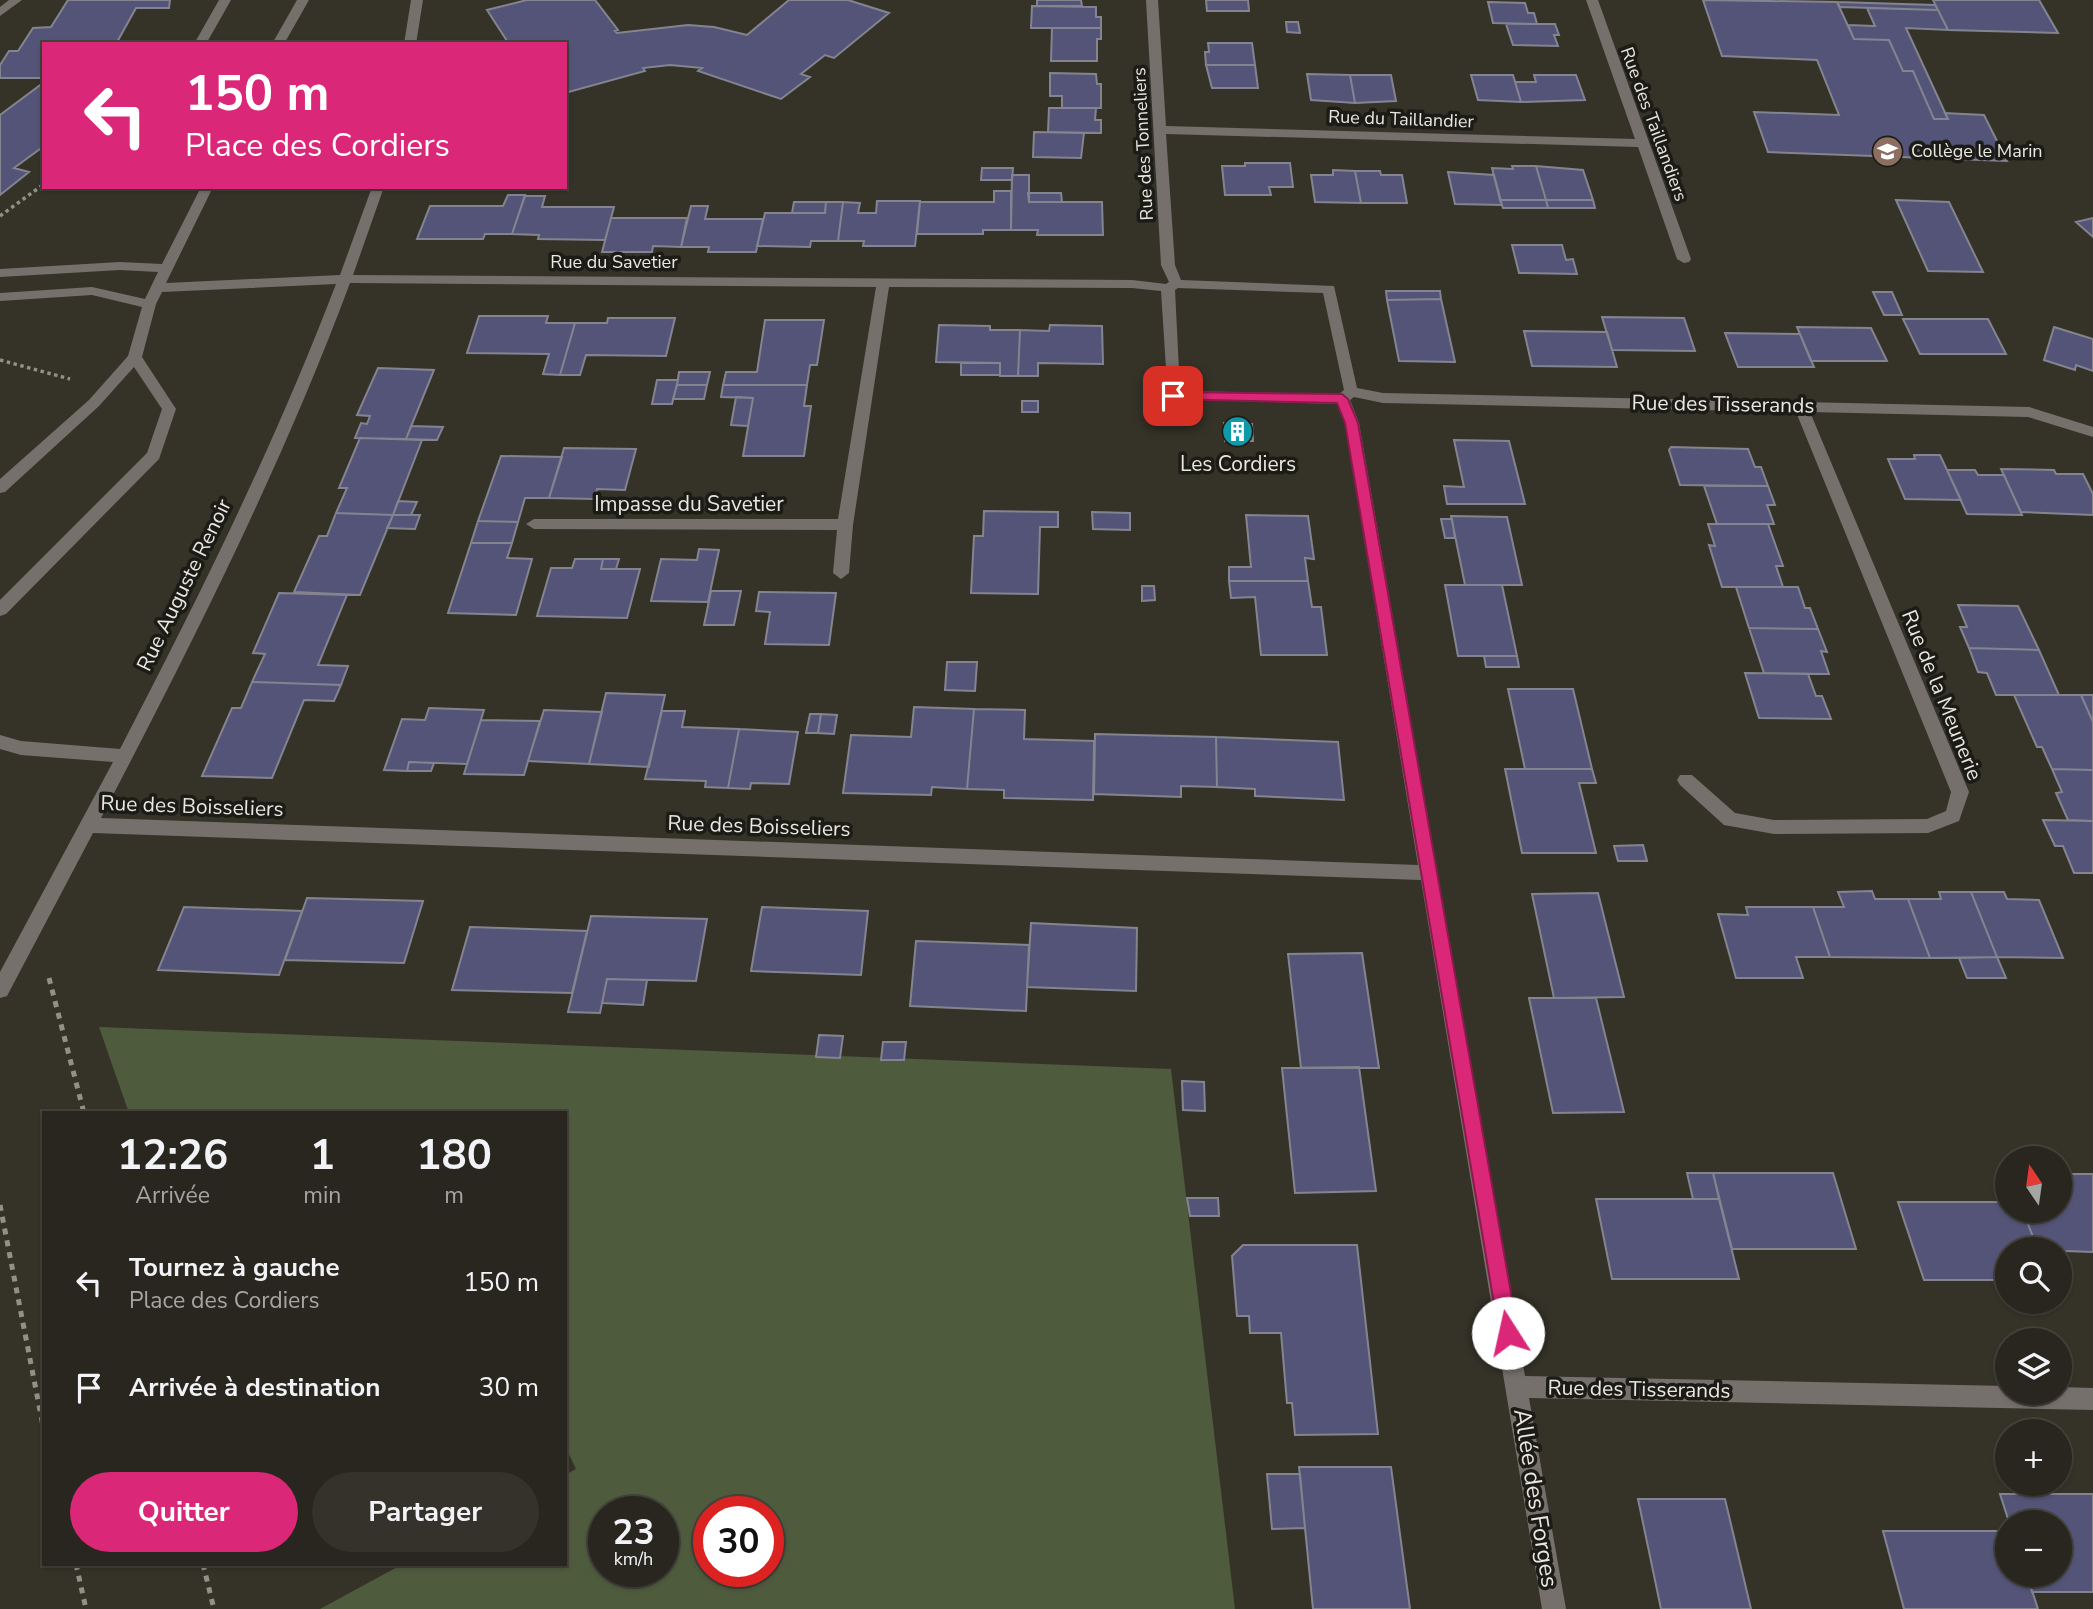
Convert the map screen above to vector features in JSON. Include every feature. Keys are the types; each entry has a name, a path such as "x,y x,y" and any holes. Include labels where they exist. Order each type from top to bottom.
{"street":[{"path":"0,13 16,0"},
{"path":"201,42 225,0"},
{"path":"279,42 303,0"},
{"path":"410,42 417,0"},
{"name":"Rue des Tonneliers","path":"1152,0 1168,265 1172,286 1173,396 1346,395"},
{"name":"Rue des Taillandiers","path":"1592,0 1684,259"},
{"name":"Rue du Taillandier","path":"1160,130 1642,143"},
{"path":"0,488 106,389 135,357 149,304 206,189"},
{"name":"Rue Auguste Renoir","path":"0,990 126,756 280,438 345,279 377,189"},
{"path":"0,273 120,266 168,268"},
{"name":"Rue du Savetier","path":"158,288 345,279 1132,284 1329,289 1346,395"},
{"path":"841,573 845,525 883,283"},
{"path":"0,297 92,291 149,304"},
{"path":"0,610 154,455 169,410 135,357"},
{"name":"Rue des Tisserands","path":"2093,432 2029,412 1346,395 1518,1387 2093,1399"},
{"name":"Rue de la Meunerie","path":"1686,780 1730,820 1774,827 1928,826 1953,816 1959,792 1800,405"},
{"name":"Impasse du Savetier","path":"534,524 845,525"},
{"path":"0,742 21,748 126,756"},
{"name":"Rue des Boisseliers","path":"87,825 1429,873"},
{"name":"Allée des Forges","path":"1518,1387 1554,1609"}],"path":[{"path":"0,216 42,185"},
{"path":"0,360 106,389"},
{"path":"35,924 84,1111"},
{"path":"0,1205 42,1421"},
{"path":"76,1566 86,1609"},
{"path":"203,1566 214,1609"}],"green space":[{"path":"99,1027 1171,1069 1235,1609 320,1609 399,1566 567,1566 567,1474 576,1469 567,1450 567,1111 128,1111"}],"building":[{"path":"68,0 170,0 169,8 136,8 117,42 42,42 42,78 0,78 0,65 9,51 18,51 33,28 51,27"},
{"path":"527,0 595,0 618,30 615,31 617,33 688,25 714,27 747,35 789,0 848,0 889,13 834,58 825,55 801,74 810,77 781,99 698,71 702,68 670,65 643,68 645,71 567,92 567,42 508,42 487,10"},
{"path":"1037,0 1081,0 1082,6 1037,6"},
{"path":"1206,0 1248,0 1249,11 1207,11"},
{"path":"1703,0 1837,2 1854,39 1889,40 1903,71 1913,71 1934,119 1948,119 1945,113 1984,115 2007,161 1768,152 1754,112 1839,115 1817,60 1722,56"},
{"path":"1933,0 2039,0 2058,33 1948,30"},
{"path":"1488,2 1525,3 1528,13 1534,13 1537,24 1493,23"},
{"path":"1837,2 1935,5 1938,10 1840,7"},
{"path":"1032,6 1096,7 1096,17 1101,17 1101,28 1031,28"},
{"path":"1867,8 1938,10 1948,30 1906,28 1948,119 1934,119 1913,71 1903,71 1889,40 1854,39 1848,25 1875,26"},
{"path":"1286,22 1298,22 1300,33 1287,32"},
{"path":"1506,24 1555,24 1559,35 1554,35 1558,46 1513,45"},
{"path":"1052,28 1101,28 1101,39 1097,39 1097,61 1051,61"},
{"path":"1208,43 1252,43 1255,65 1206,65 1205,52 1209,52"},
{"path":"1206,65 1255,65 1258,88 1212,88"},
{"path":"1050,73 1096,74 1097,84 1101,84 1101,108 1062,108 1062,96 1050,96"},
{"path":"1307,74 1350,75 1355,103 1311,100"},
{"path":"1350,75 1391,75 1396,101 1355,103"},
{"path":"1471,75 1513,75 1521,102 1478,100"},
{"path":"1534,75 1576,75 1585,100 1521,102 1515,82 1536,82"},
{"path":"42,84 42,147 14,168 29,172 0,195 0,115"},
{"path":"1049,108 1096,108 1095,120 1101,120 1101,133 1048,132"},
{"path":"1034,132 1084,133 1081,158 1033,157"},
{"path":"1245,163 1290,163 1293,187 1269,187 1271,195 1225,195 1222,166 1245,166"},
{"path":"1512,166 1536,166 1546,200 1500,200 1492,168 1513,169"},
{"path":"1536,166 1583,170 1593,200 1546,200"},
{"path":"982,168 1013,168 1012,180 981,180"},
{"path":"1333,170 1355,171 1361,203 1315,202 1311,175 1333,175"},
{"path":"1355,171 1380,171 1381,175 1402,175 1407,203 1361,203"},
{"path":"1448,172 1494,175 1502,205 1455,204"},
{"path":"1012,175 1029,175 1029,202 1102,202 1103,235 1037,235 1038,230 1011,230"},
{"path":"994,191 1011,191 1011,230 983,230 983,234 917,234 920,202 994,202"},
{"path":"1028,193 1061,193 1062,202 1029,202"},
{"path":"508,195 525,195 512,234 485,234 483,239 417,239 430,206 503,206"},
{"path":"525,196 545,196 542,207 614,207 605,240 538,239 539,235 512,234"},
{"path":"1500,200 1546,200 1548,208 1503,208"},
{"path":"1546,200 1593,200 1595,208 1548,208"},
{"path":"1896,200 1949,202 1983,272 1928,271"},
{"path":"877,201 920,201 915,246 863,246 864,241 838,241 843,202 860,203 858,213 876,213"},
{"path":"794,202 826,202 825,213 792,213"},
{"path":"826,202 843,202 838,241 811,241 810,247 757,246 765,213 825,213"},
{"path":"691,206 708,206 705,219 763,219 756,252 708,252 709,247 681,247"},
{"path":"611,218 687,218 681,247 653,246 652,252 602,252"},
{"path":"2093,218 2093,237 2076,222"},
{"path":"1512,245 1562,245 1566,260 1573,259 1577,274 1519,273"},
{"path":"1386,291 1440,291 1441,299 1387,300"},
{"path":"1873,292 1892,292 1902,315 1884,315"},
{"path":"1441,299 1455,362 1399,361 1387,300"},
{"path":"479,316 548,316 546,323 575,323 560,375 543,374 549,354 467,353"},
{"path":"1602,317 1684,318 1695,351 1612,350"},
{"path":"608,318 675,318 666,356 586,355 580,375 560,375 575,323 607,323"},
{"path":"1903,319 1988,319 2006,354 1920,354"},
{"path":"765,320 824,320 817,365 810,365 807,385 723,385 726,372 757,372"},
{"path":"939,325 990,326 990,330 1020,330 1018,376 1000,376 1000,363 936,362"},
{"path":"1050,325 1102,326 1103,364 1038,363 1038,376 1018,376 1020,330 1049,331"},
{"path":"1797,327 1871,328 1887,361 1811,361"},
{"path":"2054,327 2093,339 2093,371 2076,365 2075,370 2044,360"},
{"path":"1524,331 1607,332 1617,367 1532,366"},
{"path":"1725,333 1800,334 1814,367 1738,367"},
{"path":"961,363 1000,363 1000,375 961,375"},
{"path":"378,368 434,370 406,439 355,438 361,423 367,424 370,416 357,415"},
{"path":"679,372 710,372 707,385 677,385"},
{"path":"657,380 678,380 672,404 652,404"},
{"path":"677,385 707,385 704,399 673,399"},
{"path":"723,385 807,385 804,406 811,406 804,456 743,456 753,398 721,397"},
{"path":"736,397 753,398 748,426 731,425"},
{"path":"1022,401 1038,401 1038,412 1022,412"},
{"name":"Les Cordiers","path":"1224,423 1252,424 1253,441 1225,441"},
{"path":"411,426 443,427 437,440 406,439"},
{"path":"360,438 422,440 393,515 336,513 347,488 339,488"},
{"path":"1454,440 1509,441 1525,504 1447,504 1444,486 1464,487"},
{"path":"1671,447 1748,449 1755,467 1761,467 1768,486 1680,485 1669,450"},
{"path":"564,448 636,449 625,490 597,489 595,499 549,498"},
{"path":"1914,455 1940,455 1961,500 1905,499 1888,459 1915,459"},
{"path":"501,456 562,457 549,498 525,498 518,522 478,521"},
{"path":"2001,469 2054,470 2056,474 2083,474 2093,494 2093,515 2021,512"},
{"path":"1947,470 1975,470 1978,475 2004,475 2022,515 1967,514"},
{"path":"1704,486 1768,486 1775,505 1767,505 1774,524 1717,524"},
{"path":"398,501 417,502 411,515 393,515"},
{"path":"984,511 1058,512 1058,527 1040,527 1038,594 971,593 974,536 983,536"},
{"path":"1092,512 1130,513 1130,530 1093,529"},
{"path":"336,513 393,515 360,595 294,592 319,536 327,536"},
{"path":"393,515 420,515 415,529 387,528"},
{"path":"1246,515 1308,516 1314,559 1305,558 1308,581 1229,581 1229,567 1251,567"},
{"path":"1451,516 1507,517 1522,585 1465,585"},
{"path":"1441,519 1452,519 1455,538 1445,538"},
{"path":"478,521 518,522 512,543 471,543"},
{"path":"1708,524 1768,524 1783,566 1776,566 1783,587 1722,587 1709,545 1715,546"},
{"path":"471,543 512,543 507,558 532,559 516,615 448,613"},
{"path":"699,549 719,550 708,602 651,601 661,559 697,560"},
{"path":"575,559 603,559 601,569 640,569 627,618 537,616 551,568 572,568"},
{"path":"603,559 619,559 616,569 601,569"},
{"path":"1229,581 1308,581 1312,607 1321,607 1327,655 1261,655 1255,597 1231,598"},
{"path":"1445,585 1502,585 1517,656 1458,656"},
{"path":"1142,586 1154,586 1155,600 1142,601"},
{"path":"1736,587 1798,587 1805,608 1810,608 1818,629 1749,628"},
{"path":"711,591 741,591 734,625 704,625"},
{"path":"759,592 836,593 829,645 765,644 770,612 756,611"},
{"path":"279,593 347,595 318,665 348,666 341,685 252,682 265,654 253,653"},
{"path":"1958,605 2018,606 2039,650 1969,648 1960,627 1967,627"},
{"path":"1749,628 1818,629 1827,652 1821,651 1829,674 1764,673"},
{"path":"1969,648 2039,650 2059,695 1996,695 1987,673 1978,672"},
{"path":"1484,656 1517,656 1519,667 1486,667"},
{"path":"947,662 977,662 975,691 945,690"},
{"path":"1745,673 1808,674 1816,696 1822,696 1831,719 1759,718"},
{"path":"252,682 341,685 334,701 304,700 272,778 202,776 232,708 241,708"},
{"path":"1508,689 1573,689 1592,769 1525,769"},
{"path":"606,693 665,695 649,767 589,764"},
{"path":"2014,695 2081,695 2093,722 2093,770 2052,769 2042,747 2037,747"},
{"path":"2081,695 2093,695 2093,722"},
{"path":"914,707 974,709 967,789 932,787 931,795 843,793 851,735 911,737"},
{"path":"429,708 484,710 467,764 409,762 407,771 384,770 402,719 425,720"},
{"path":"974,709 1025,710 1024,739 1094,741 1093,800 1004,798 1004,790 967,789"},
{"path":"544,710 602,712 589,764 528,761"},
{"path":"662,711 685,711 682,727 739,729 728,788 705,787 706,781 645,779"},
{"path":"810,714 821,714 818,733 806,733"},
{"path":"821,714 837,715 834,734 818,733"},
{"path":"481,720 540,721 524,775 464,774"},
{"path":"739,729 798,732 789,784 751,783 750,789 728,788"},
{"path":"1095,734 1216,737 1217,787 1181,786 1181,797 1094,794"},
{"path":"1216,737 1338,742 1344,800 1255,796 1255,789 1217,787"},
{"path":"409,762 434,763 431,771 407,771"},
{"path":"1505,769 1592,769 1596,783 1579,783 1596,853 1522,853"},
{"path":"2052,769 2093,770 2093,821 2068,820 2056,793 2062,792"},
{"path":"2043,820 2093,821 2093,873 2074,873 2063,846 2055,846"},
{"path":"1643,845 1647,861 1618,861 1614,846"},
{"path":"1872,891 1875,899 1908,899 1930,958 1830,957 1813,907 1844,907 1838,892"},
{"path":"1939,892 1971,892 1997,957 1930,958 1908,899 1941,899"},
{"path":"1971,892 2004,892 2007,899 2039,900 2063,958 1997,957"},
{"path":"1598,893 1624,997 1554,998 1532,894"},
{"path":"307,898 423,901 404,963 285,960"},
{"path":"184,907 302,911 279,975 158,970"},
{"path":"762,907 868,911 861,975 751,971"},
{"path":"1746,907 1813,907 1830,957 1796,957 1803,978 1736,978 1718,914 1748,915"},
{"path":"591,916 707,919 696,981 607,979 600,1013 568,1012"},
{"path":"1031,923 1137,928 1136,991 1027,987"},
{"path":"470,927 587,931 572,993 452,990"},
{"path":"916,941 1029,945 1026,1011 910,1006"},
{"path":"1362,953 1379,1068 1301,1068 1288,954"},
{"path":"1997,957 2006,978 1967,978 1959,958"},
{"path":"607,979 647,980 643,1005 602,1003"},
{"path":"1529,998 1596,998 1624,1112 1553,1113"},
{"path":"819,1035 843,1036 840,1058 816,1057"},
{"path":"883,1042 906,1042 904,1060 881,1060"},
{"path":"1359,1067 1376,1191 1295,1193 1282,1068"},
{"path":"1182,1081 1204,1082 1205,1111 1183,1110"},
{"path":"1687,1173 1713,1173 1719,1199 1693,1199"},
{"path":"1713,1173 1833,1173 1856,1249 1732,1249"},
{"path":"2072,1174 2093,1174 2093,1252 2072,1251 2072,1237 2033,1237 2028,1223 2072,1223"},
{"path":"1187,1198 1218,1198 1219,1216 1190,1216"},
{"path":"1596,1199 1719,1199 1739,1279 1612,1279"},
{"path":"1898,1202 1995,1202 1995,1223 2028,1223 2033,1237 1995,1237 1995,1280 1924,1280"},
{"path":"1243,1245 1357,1245 1378,1434 1295,1435 1292,1403 1287,1403 1281,1333 1250,1333 1249,1316 1237,1316 1232,1256"},
{"path":"1299,1467 1391,1467 1410,1609 1313,1609"},
{"path":"1267,1474 1300,1474 1305,1528 1272,1529"},
{"path":"2093,1494 2093,1592 2032,1592 2031,1587 2072,1587 2072,1510 2005,1510 2001,1496"},
{"path":"1638,1499 1725,1499 1751,1609 1661,1609"},
{"path":"1883,1531 1995,1531 1995,1587 2031,1587 2038,1609 1904,1609"}],"place":[{"name":"Collège le Marin","path":"1888,151"},
{"name":"Les Cordiers","path":"1238,432"}],"route":[{"path":"1173,396 1342,399 1352,423 1508,1333"}]}
